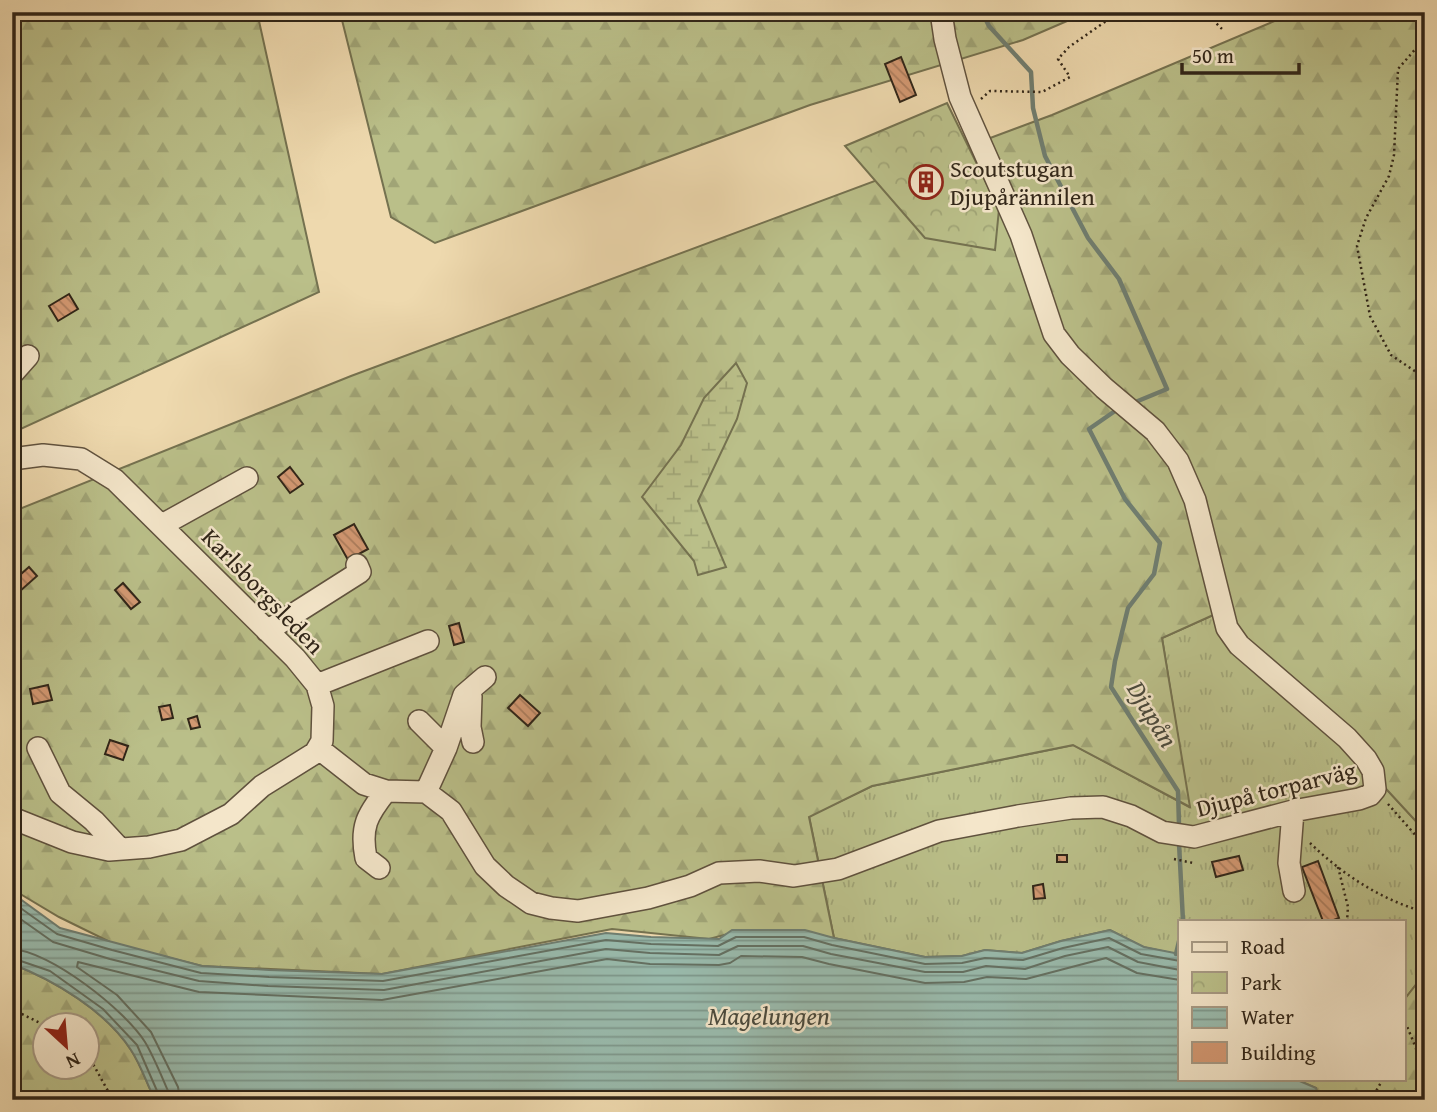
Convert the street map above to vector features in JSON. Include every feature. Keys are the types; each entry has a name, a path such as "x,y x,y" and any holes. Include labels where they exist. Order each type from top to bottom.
{"street":[{"name":"Djupå torparväg","path":"426,792 451,811 485,866 506,886 531,903 578,911 690,886 719,873 759,871 794,876 838,869 939,831 1058,810 1103,807 1131,816 1162,832 1194,837 1293,811 1359,800 1370,795 1375,789 1373,771 1347,738 1239,645 1227,628 1195,500 1178,461 1155,431 1104,388 1070,355 1054,334 1021,235 967,114 945,38 941,12"},
{"path":"12,374 28,356"},
{"name":"Karlsborgsleden","path":"12,459 43,455 81,459 115,480 267,631 317,685 323,706 322,741 318,748"},
{"path":"162,525 247,478"},
{"path":"267,631 361,574"},
{"path":"317,685 428,641"},
{"path":"12,818 72,842 109,850 149,847 181,839 231,814 262,786 306,759 318,748 364,784 386,791 426,792 446,748 464,695 478,684 470,727 473,742"},
{"path":"419,721 446,748"},
{"path":"37,748 60,793 94,821 120,849"},
{"path":"379,868 366,858 362,839 368,814 386,791"},
{"path":"1293,811 1289,863 1294,891"}],"path":[{"path":"967,114 990,90 1042,92 1070,76 1058,59 1069,47 1119,12"},
{"path":"1205,12 1222,29"},
{"path":"1425,38 1398,69 1394,155 1389,176 1366,218 1357,246 1370,316 1391,355 1425,378"},
{"path":"1375,789 1425,846"},
{"path":"1310,843 1365,887 1425,912"},
{"path":"1174,859 1193,863"},
{"path":"1338,867 1348,907 1347,920"},
{"path":"12,1009 32,1019"},
{"path":"1406,1024 1416,1048 1419,1100"},
{"path":"102,1080 113,1100"},
{"path":"1371,1100 1382,1080"}],"green space":[{"path":"12,12 257,12 319,292 12,433"},
{"path":"340,12 1088,12 1023,40 810,105 435,243 391,217"},
{"path":"1296,12 1425,12 1425,831 1222,611 1162,638 1190,807 1073,745 872,786 809,817 834,938 743,930 709,939 612,929 382,974 202,966 114,944 59,917 12,889 12,512 351,376 1052,115"},
{"path":"947,103 999,209 995,250 925,238 845,146"},
{"path":"736,363 747,383 737,419 698,501 726,567 698,575 694,561 642,497 681,445 704,398"},
{"name":"Djupån","path":"1222,611 1425,831 1425,973 1406,997 1406,920 1178,920 1178,954 1143,947 1110,930 1022,953 985,950 962,956 925,957 834,938 809,816 872,786 1074,745 1189,807 1162,638"},
{"path":"12,964 62,988 93,1010 32,1010 32,1080 102,1080 102,1017 135,1056 155,1100 12,1100"},
{"path":"1425,973 1425,1100 1319,1100 1316,1088 1297,1080 1406,1080 1406,997"}],"water":[{"name":"Magelungen","path":"12,893 60,928 202,966 382,974 606,933 719,939 732,930 805,930 925,957 962,956 985,950 1022,953 1110,930 1144,947 1178,954 1178,1080 1297,1080 1316,1088 1319,1100 155,1100 135,1056 102,1017 102,1010 93,1010 45,979 12,964"}],"building":[{"path":"901,57 916,95 900,102 885,64"},
{"name":"Scoutstugan Djupårännilen","path":"928,170 935,189 924,193 917,174"},
{"path":"69,294 78,309 58,321 49,306"},
{"path":"290,467 303,484 290,493 278,477"},
{"path":"354,524 368,549 348,560 334,535"},
{"path":"29,567 37,576 19,592 12,586 12,582"},
{"path":"123,583 140,602 131,609 115,590"},
{"path":"459,623 464,642 454,645 449,626"},
{"path":"48,685 52,700 33,704 30,689"},
{"path":"520,695 540,713 528,726 508,708"},
{"path":"170,705 173,718 162,720 159,707"},
{"path":"197,716 200,727 191,729 188,719"},
{"path":"110,740 128,746 123,760 105,754"},
{"path":"1057,855 1067,855 1067,862 1057,862"},
{"path":"1239,856 1243,870 1216,877 1212,862"},
{"path":"1318,861 1339,918 1323,920 1302,867"},
{"path":"1043,884 1045,898 1034,899 1033,886"}],"waterway":[{"name":"Djupån","path":"982,12 989,26 1031,72 1033,108 1045,156 1088,238 1119,279 1167,389 1133,403"},
{"name":"Djupån","path":"1115,411 1089,429 1125,499 1160,543 1154,574 1128,608 1111,687 1178,791 1179,825"},
{"name":"Djupån","path":"1179,843 1183,920"},
{"name":"Djupån","path":"1176,954 1178,946"}],"place":[{"name":"Scoutstugan Djupårännilen","path":"926,182"}]}
